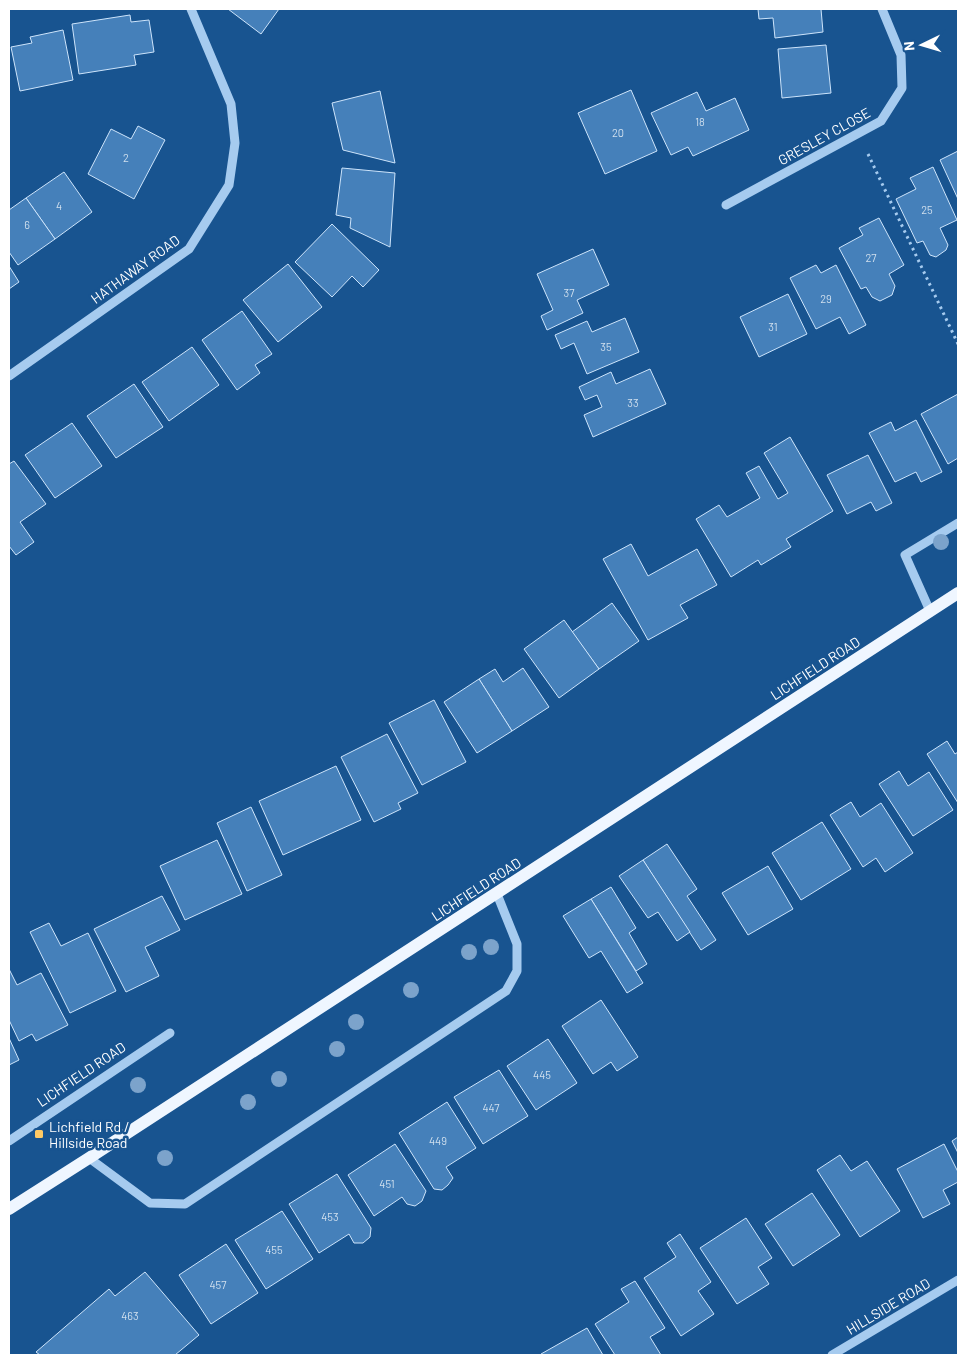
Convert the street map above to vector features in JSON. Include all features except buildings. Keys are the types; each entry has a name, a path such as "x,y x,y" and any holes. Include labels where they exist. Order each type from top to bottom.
{"main road":[{"name":"LICHFIELD ROAD","path":"9,1209 958,593"}],"street":[{"name":"HATHAWAY ROAD","path":"9,376 189,249 228,185 235,143 231,104 191,9"},
{"name":"GRESLEY CLOSE","path":"726,205 881,121 902,88 901,55 882,9"},
{"path":"930,611 905,555 958,523"},
{"path":"89,1158 150,1203 185,1204 506,991 517,971 517,944 497,894"},
{"name":"LICHFIELD ROAD","path":"9,1141 170,1033"},
{"name":"HILLSIDE ROAD","path":"832,1355 958,1280"}],"path":[{"path":"858,134 958,344"}],"place":[{"name":"Lichfield Rd / Hillside Road","path":"39,1134"}]}
